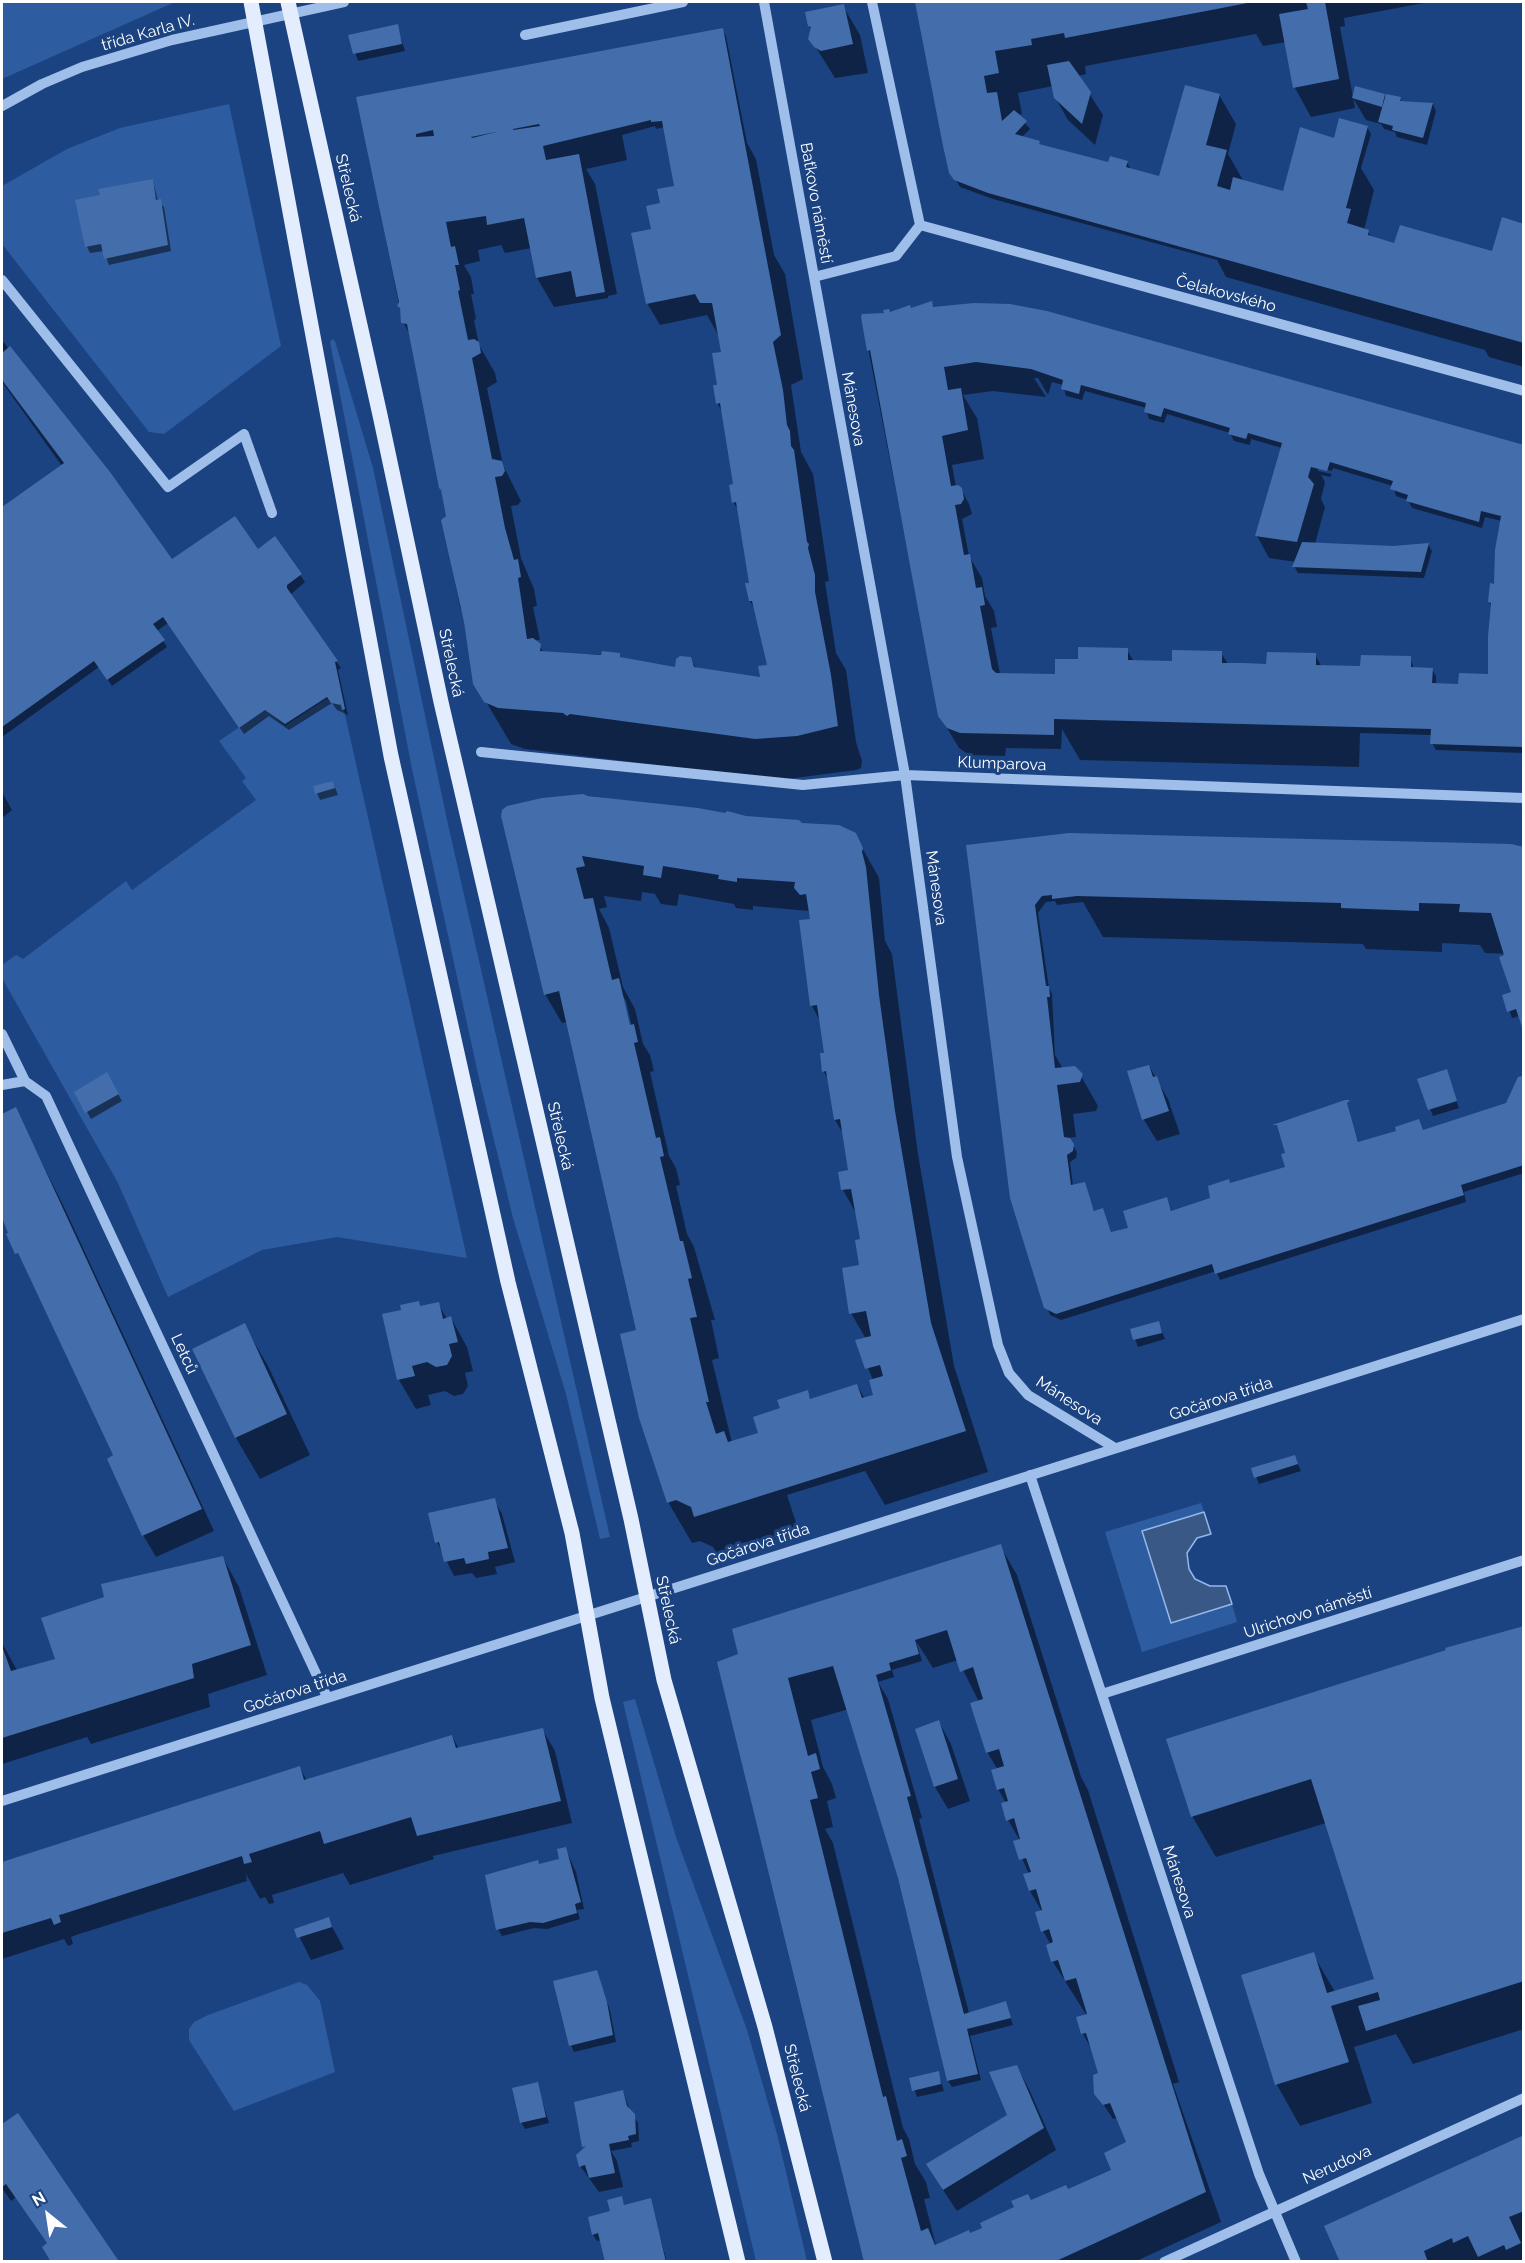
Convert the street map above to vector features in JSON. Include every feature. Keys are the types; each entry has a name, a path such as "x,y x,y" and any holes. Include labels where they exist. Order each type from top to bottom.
{"main road":[{"path":"251,2 391,756 505,1270 572,1533 589,1614 602,1698 738,2262"},
{"name":"Střelecká","path":"289,7 383,426 441,702 647,1596 664,1680 765,2027 825,2262"}],"street":[{"name":"třída Karla IV.","path":"2,106 42,84 82,67 172,40 255,21 289,7 344,2"},
{"path":"525,35 683,2"},
{"name":"Baťkovo náměstí","path":"764,2 814,277 896,256 920,225"},
{"path":"872,2 920,225"},
{"name":"Čelakovského","path":"920,225 1524,391"},
{"name":"Mánesova","path":"814,277 905,775 957,1157 998,1345 1010,1373 1028,1395 1115,1448"},
{"path":"2,280 168,487 244,434 272,513"},
{"name":"Klumparova","path":"481,752 803,785 905,775 1524,798"},
{"name":"Letců","path":"2,1034 25,1081 46,1096 327,1697"},
{"path":"2,1085 25,1081"},
{"name":"Gočárova třída","path":"2,1801 1524,1319"},
{"name":"Mánesova","path":"1030,1475 1251,2151 1296,2262"},
{"name":"Ulrichovo náměstí","path":"1102,1694 1524,1560"},
{"name":"Nerudova","path":"1164,2262 1273,2210 1524,2098"}],"shaded area":[{"path":"2,2 175,2 2,79"},
{"path":"229,104 281,346 164,434 149,432 2,244 2,186 67,149 120,128"},
{"path":"332,339 335,341 373,468 447,820 610,1537 600,1539 566,1394 513,1218 478,1074 412,769 330,342"},
{"path":"326,699 343,706 467,1258 337,1237 262,1250 168,1297 118,1183 2,978 2,965 16,955 23,959 126,881 132,890 256,800 242,781 246,778 219,741 266,709 285,726"},
{"path":"1201,1503 1204,1512 1142,1531 1171,1623 1232,1604 1237,1622 1142,1652 1105,1532"},
{"path":"1204,1512 1211,1534 1197,1538 1187,1553 1189,1569 1195,1579 1210,1586 1226,1586 1232,1604 1171,1623 1142,1531"},
{"path":"635,1699 676,1837 747,2030 777,2134 807,2261 756,2261 623,1702"},
{"path":"299,1982 307,1985 320,2001 335,2072 234,2111 189,2040 189,2029 194,2022 208,2015"}],"building":[{"path":"915,2 1253,2 1065,38 1064,33 1031,39 1032,45 995,51 999,73 984,76 987,93 997,92 1002,121 1014,110 1027,121 1015,134 1040,141 1039,144 1108,162 1110,156 1128,161 1126,167 1159,176 1185,85 1220,94 1206,145 1227,150 1217,186 1230,190 1233,177 1283,191 1300,127 1334,138 1339,118 1368,126 1346,208 1351,209 1347,223 1369,230 1368,235 1394,243 1400,225 1492,251 1502,217 1524,224 1524,343 988,193 954,180 949,173 943,146"},
{"path":"1306,2 1325,2 1339,79 1293,88 1279,14 1308,9"},
{"path":"844,4 853,44 821,51 814,47 808,39 811,27 808,26 805,12"},
{"path":"398,24 402,44 353,54 348,35"},
{"path":"723,28 781,335 773,342 791,446 794,450 838,726 797,736 755,739 570,714 567,716 563,713 498,708 484,702 473,684 464,622 441,520 446,516 441,490 407,324 401,323 400,308 397,306 399,302 356,97","holes":["651,120 651,122 662,121 674,186 657,189 660,203 646,206 651,229 631,233 646,304 695,294 700,303 712,303 721,352 712,353 717,385 713,385 716,404 720,403 733,484 729,485 732,503 736,502 749,583 745,583 749,601 752,601 767,665 758,666 760,677 694,667 691,657 680,656 676,659 675,667 620,657 620,653 602,651 601,655 540,651 541,644 533,638 527,639 518,578 521,577 518,559 514,560 505,528 495,477 502,476 505,471 502,461 492,459 472,358 481,353 479,342 474,339 468,340 458,291 460,290 455,265 459,265 455,246 451,247 446,222 486,216 487,225 524,218 536,278 571,271 576,297 605,292 579,154 546,160 543,146","539,124 540,126 513,130","433,130 434,136 416,137 416,134"]},
{"path":"1069,61 1091,92 1082,124 1054,98 1047,65"},
{"path":"1355,86 1385,94 1382,107 1352,98"},
{"path":"1386,94 1401,97 1400,101 1433,103 1423,138 1392,130 1393,126 1378,122"},
{"path":"153,179 156,200 161,199 168,245 104,259 101,244 85,247 75,200 100,195 98,189"},
{"path":"932,301 933,307 974,303 1010,304 1047,311 1524,445 1524,747 1430,744 1431,729 1054,719 1054,735 960,733 947,728 938,716 870,350 867,351 861,317 862,314 884,313 883,310 889,309 890,312 910,305 911,308","holes":["976,362 1031,369 1063,380 1061,389 1079,394 1081,385 1146,403 1144,412 1161,417 1164,408 1230,428 1228,434 1246,439 1248,433 1282,443 1255,536 1297,542 1314,484 1308,477 1311,467 1327,471 1330,462 1393,481 1390,489 1408,495 1406,501 1479,522 1481,511 1501,516 1495,550 1494,584 1490,583 1488,602 1491,603 1488,674 1459,673 1458,684 1432,683 1433,668 1411,667 1411,656 1361,655 1360,666 1316,665 1316,653 1267,652 1266,664 1222,663 1222,651 1172,650 1172,661 1128,660 1128,648 1078,647 1078,659 1055,659 1055,674 996,673 992,669 980,606 985,605 982,587 976,588 970,554 964,555 955,505 961,504 964,499 962,488 958,485 951,486 942,436 968,430 961,388 948,390 944,367"]},
{"path":"10,346 110,472 172,559 235,516 258,549 275,536 302,574 287,585 287,588 338,661 335,662 345,709 342,710 341,705 331,703 327,697 285,724 265,710 239,728 163,617 153,624 165,640 107,680 94,661 2,727 2,507 64,463 2,380 2,353"},
{"path":"1302,542 1393,546 1429,543 1421,572 1292,567"},
{"path":"333,781 335,788 315,794 313,786"},
{"path":"583,794 725,813 727,811 746,816 799,820 802,823 839,825 856,833 863,848 866,867 879,995 895,1111 931,1323 966,1431 694,1517 691,1507 676,1500 667,1503 639,1418 620,1334 636,1330 559,991 544,995 501,816 502,810 507,806 542,798","holes":["582,856 644,866 643,875 661,878 663,866 719,875 718,879 737,882 737,878 795,882 794,888 800,895 806,894 810,919 799,920 810,1006 817,1005 824,1053 820,1053 822,1072 826,1071 834,1120 840,1119 848,1170 838,1172 841,1190 851,1189 860,1239 855,1240 859,1265 842,1268 849,1314 866,1311 871,1336 855,1340 865,1369 880,1365 883,1376 869,1380 873,1395 862,1398 857,1384 810,1399 808,1390 777,1400 780,1408 753,1417 758,1433 728,1442 724,1431 716,1434 706,1402 709,1402 690,1318 697,1317 688,1279 692,1278 683,1241 680,1241 660,1157 664,1156 660,1137 656,1138 634,1043 638,1042 634,1024 630,1025 619,978 612,980 593,898 584,899 576,868 585,866"]},
{"path":"1069,833 1511,844 1524,847 1523,1030 1516,1009 1507,1012 1502,995 1511,992 1499,957 1504,955 1491,913 1459,912 1460,904 1419,903 1419,911 1341,908 1341,903 1077,896 1052,899 1052,895 1042,896 1035,905 1046,986 1049,986 1050,997 1047,997 1055,1068 1075,1066 1083,1074 1080,1082 1057,1085 1064,1137 1070,1138 1074,1144 1073,1151 1067,1155 1071,1185 1085,1182 1094,1211 1103,1208 1111,1232 1128,1228 1123,1211 1167,1197 1171,1211 1210,1198 1208,1186 1229,1179 1230,1183 1285,1167 1281,1154 1285,1153 1277,1125 1272,1125 1345,1100 1350,1100 1347,1103 1358,1142 1396,1131 1395,1127 1419,1119 1423,1130 1506,1103 1518,1077 1522,1076 1524,1165 1461,1185 1464,1195 1215,1274 1212,1264 1056,1314 1044,1308 1010,1198 966,845"},
{"path":"1149,1065 1153,1077 1157,1076 1169,1111 1142,1120 1127,1071"},
{"path":"1447,1069 1457,1101 1428,1110 1417,1079"},
{"path":"107,1072 119,1094 85,1113 74,1092"},
{"path":"16,1107 202,1509 142,1536 107,1459 113,1455 18,1253 15,1254 6,1234 8,1233 2,1218 2,1114"},
{"path":"419,1301 420,1306 439,1302 443,1319 451,1316 458,1342 449,1344 452,1356 447,1365 436,1367 427,1362 412,1366 415,1376 397,1380 382,1314 401,1310 400,1305"},
{"path":"1159,1321 1162,1333 1133,1340 1130,1329"},
{"path":"245,1323 287,1414 235,1438 192,1349"},
{"path":"1295,1455 1298,1464 1254,1478 1251,1468"},
{"path":"495,1498 508,1548 488,1552 489,1559 466,1564 464,1558 444,1562 439,1542 435,1543 428,1513"},
{"path":"1001,1544 1206,2192 1054,2262 864,2262 717,1662 738,1654 732,1629","holes":["947,1630 960,1672 973,1667 983,1699 970,1703 986,1753 999,1749 1004,1766 991,1770 997,1790 1004,1788 1008,1801 1001,1803 1006,1821 1014,1818 1020,1839 1013,1841 1019,1860 1026,1858 1031,1872 1023,1874 1029,1891 1036,1889 1042,1910 1035,1912 1041,1932 1049,1929 1053,1942 1046,1945 1051,1962 1058,1960 1065,1981 1076,1978 1087,2014 1076,2017 1081,2034 1086,2033 1098,2073 1093,2075 1094,2094 1103,2105 1110,2103 1126,2142 1104,2153 1111,2170 1068,2189 1066,2185 1031,2200 1028,2194 1011,2201 1014,2207 980,2223 982,2228 970,2233 969,2230 935,2245 928,2228 921,2231 901,2158 907,2156 902,2139 897,2141 886,2096 883,2097 810,1800 818,1798 811,1772 820,1769 816,1753 808,1756 788,1678 833,1666 898,1878 947,2081 978,2074 967,2029 1011,2018 1006,2001 964,2014 907,1797 911,1796 876,1675 891,1670 889,1663 919,1654 915,1640"]},
{"path":"223,1556 251,1645 192,1664 194,1678 2,1738 2,1646 11,1671 55,1659 41,1618 104,1597 101,1584"},
{"path":"1524,1626 1524,1981 1366,2031 1358,2006 1380,2000 1378,1992 1331,2006 1349,2062 1275,2085 1241,1975 1314,1952 1327,1993 1374,1979 1311,1779 1191,1817 1166,1739 1446,1650 1445,1648"},
{"path":"939,1720 958,1779 934,1787 915,1729"},
{"path":"543,1728 561,1801 417,1836 411,1817 324,1844 320,1831 249,1854 252,1862 244,1864 242,1856 59,1915 61,1922 54,1925 51,1918 2,1933 2,1862 300,1766 304,1780 452,1735 456,1748"},
{"path":"566,1847 581,1902 575,1904 577,1913 543,1923 530,1922 496,1930 485,1875 538,1860 539,1864 559,1859 557,1849"},
{"path":"329,1917 332,1927 297,1938 294,1929"},
{"path":"597,1970 607,2002 613,2035 569,2046 553,1981"},
{"path":"1017,2065 1044,2128 943,2190 926,2164 1007,2115 989,2072"},
{"path":"939,2071 941,2084 912,2091 909,2078"},
{"path":"538,2082 546,2117 520,2123 512,2088"},
{"path":"623,2090 627,2106 635,2114 636,2134 628,2136 629,2140 609,2144 615,2173 589,2178 585,2165 579,2167 576,2155 586,2146 582,2147 574,2102"},
{"path":"18,2113 118,2260 115,2262 51,2262 42,2247 47,2243 6,2184 2,2187 2,2124"},
{"path":"1524,2135 1524,2211 1509,2217 1521,2243 1506,2250 1504,2245 1478,2257 1468,2236 1453,2243 1452,2238 1424,2251 1428,2262 1340,2262 1324,2226"},
{"path":"622,2196 624,2205 651,2198 666,2262 605,2262 598,2233 592,2235 588,2217 610,2211 607,2200"}]}
